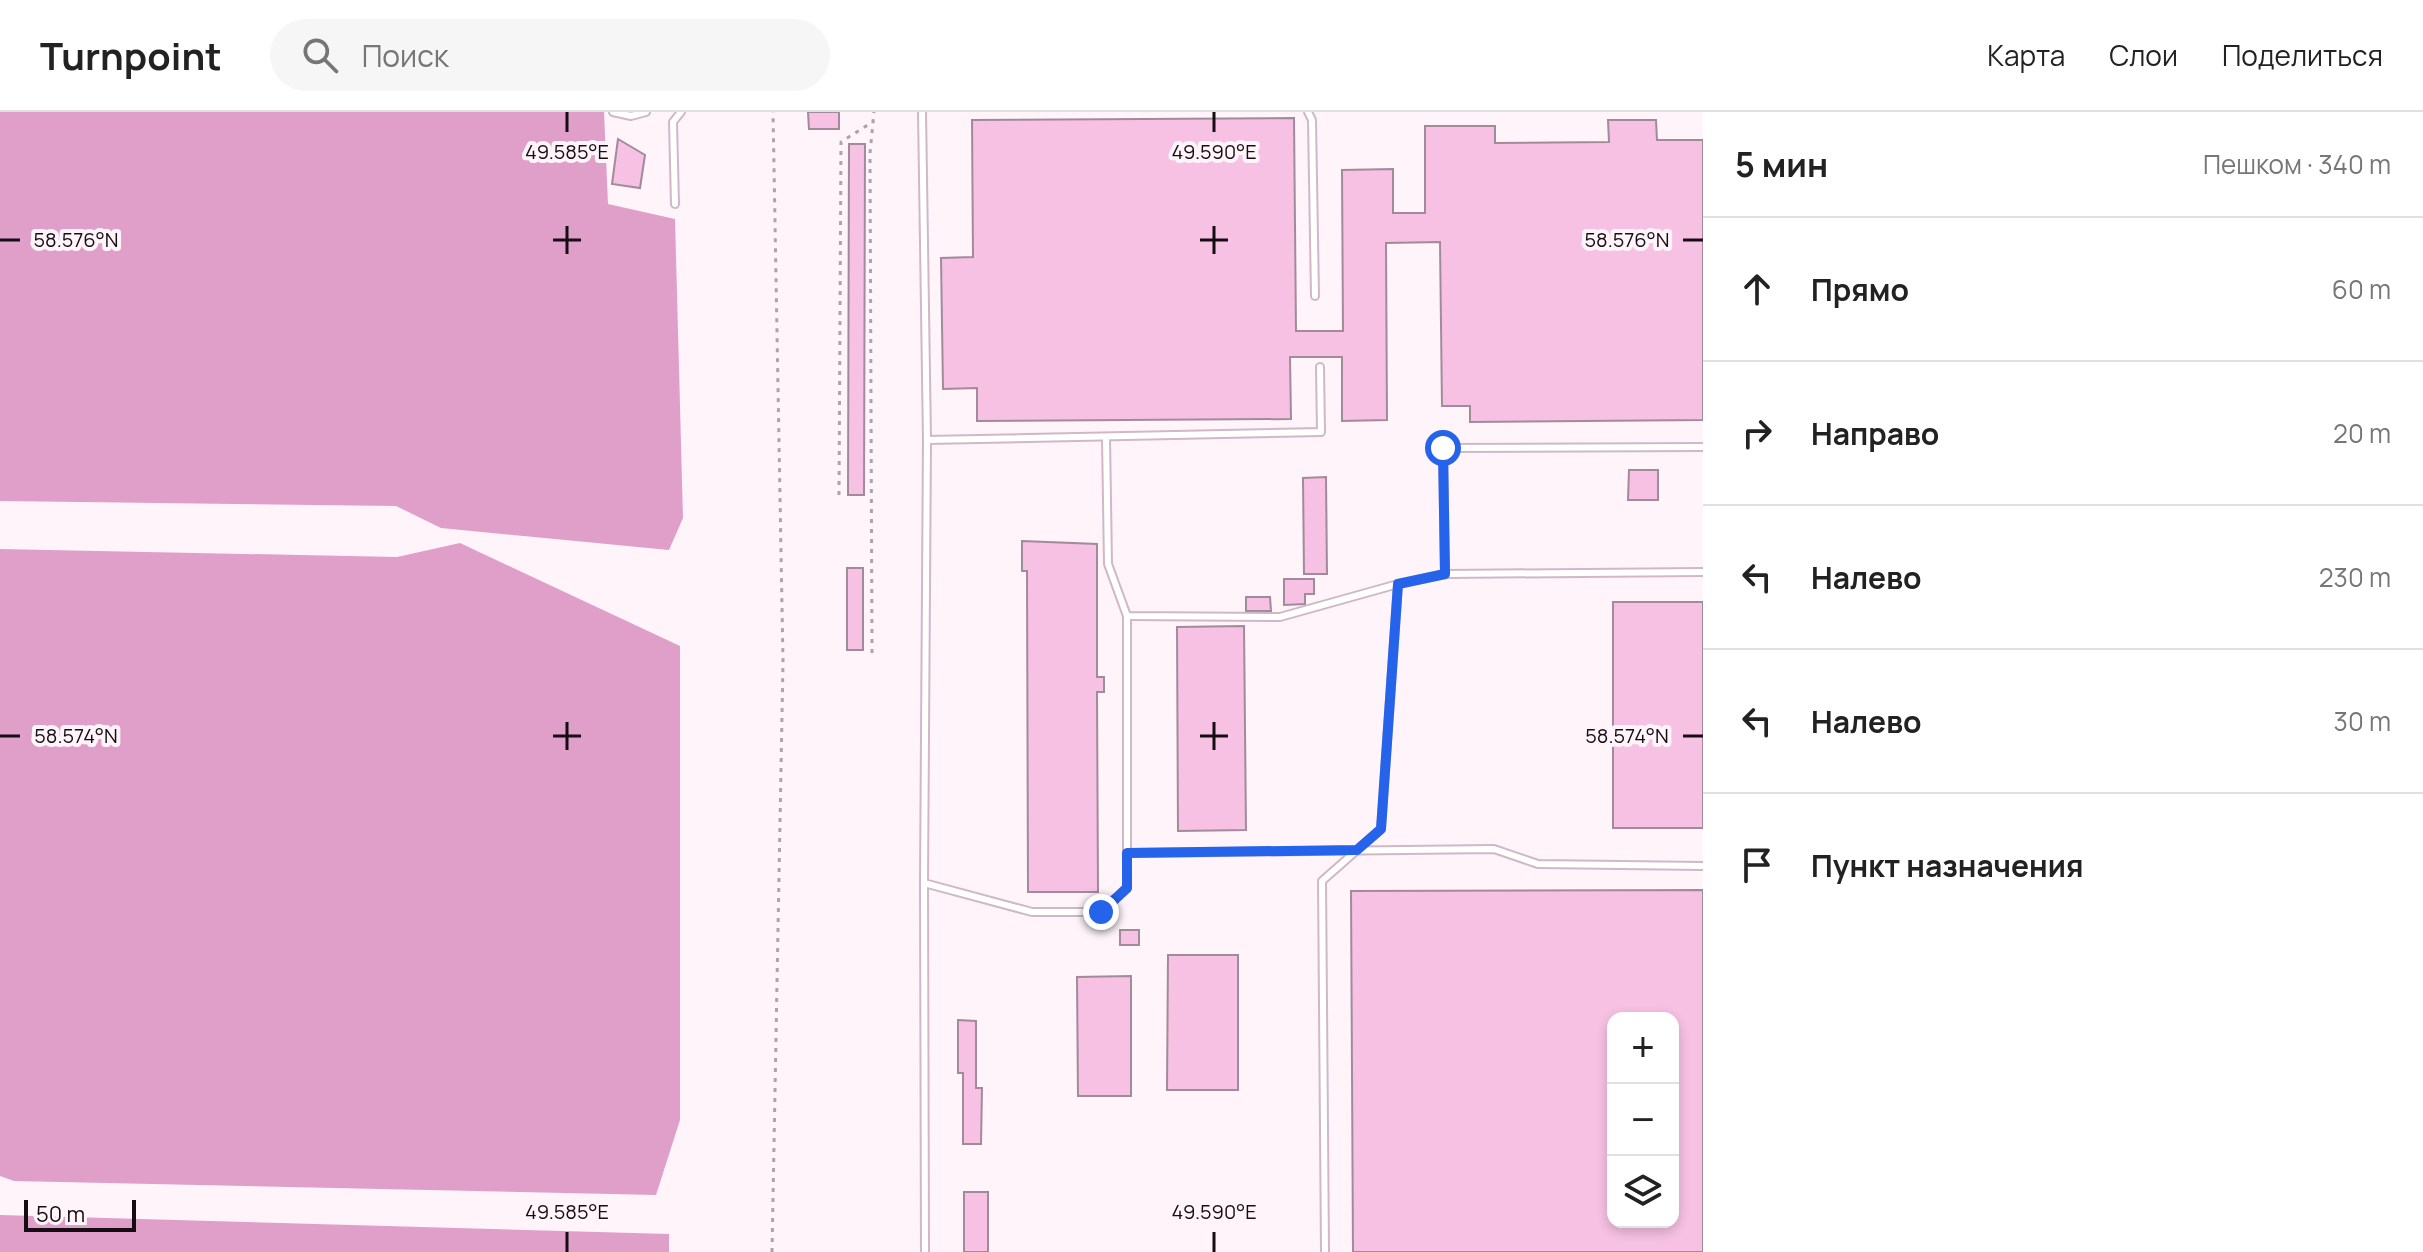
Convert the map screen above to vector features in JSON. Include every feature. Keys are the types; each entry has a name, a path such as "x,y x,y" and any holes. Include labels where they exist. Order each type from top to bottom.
{"lane":[{"path":"613,112 631,116 646,112"},
{"path":"675,204 673,122 681,112"},
{"path":"922,112 927,440 925,1252"},
{"path":"1308,112 1312,120 1315,296"},
{"path":"927,440 1321,432 1320,367"},
{"path":"924,883 1032,912 1101,912 1127,888 1127,616 1108,564 1106,438"},
{"path":"1445,574 1443,448 1703,447"},
{"path":"1127,616 1280,617 1445,574 1703,572"},
{"path":"1325,1252 1322,881 1381,829 1398,584"},
{"path":"1127,853 1494,849 1538,864 1703,866"}],"path":[{"path":"772,1252 783,662 773,112"},
{"path":"872,653 870,153 874,112"},
{"path":"839,495 841,142 874,121"}],"shaded area":[{"path":"0,112 604,112 608,204 675,219 683,518 669,550 441,528 396,506 0,501"},
{"path":"460,543 680,646 680,1120 656,1195 14,1181 0,1176 0,549 397,557"},
{"path":"0,1215 669,1234 669,1252 0,1252"}],"building":[{"path":"808,112 839,112 839,129 809,129"},
{"path":"1294,118 1296,331 1343,331 1342,170 1393,169 1393,213 1425,213 1425,126 1495,126 1495,143 1609,142 1608,120 1656,120 1657,140 1703,140 1703,420 1470,422 1470,406 1442,406 1440,242 1386,243 1387,420 1342,421 1342,357 1290,357 1291,419 977,421 977,388 943,389 941,258 973,257 972,120"},
{"path":"618,139 645,155 640,188 612,184"},
{"path":"849,144 865,144 864,495 848,495"},
{"path":"1629,470 1658,470 1658,500 1628,500"},
{"path":"1326,477 1327,574 1304,574 1303,478"},
{"path":"1022,541 1097,544 1097,677 1104,677 1104,692 1097,692 1098,892 1028,892 1027,571 1022,571"},
{"path":"847,568 863,568 863,650 847,650"},
{"path":"1284,579 1314,579 1314,594 1305,594 1305,604 1284,605"},
{"path":"1246,597 1270,597 1271,611 1246,611"},
{"path":"1613,602 1703,602 1703,828 1613,828"},
{"path":"1244,626 1246,830 1178,831 1177,627"},
{"path":"1703,890 1703,1252 1353,1252 1351,891"},
{"path":"1120,930 1139,930 1139,945 1120,945"},
{"path":"1168,955 1238,955 1238,1090 1167,1090"},
{"path":"1131,976 1131,1096 1078,1096 1077,977"},
{"path":"958,1020 976,1021 976,1088 982,1088 981,1144 963,1144 963,1073 958,1073"},
{"path":"964,1192 988,1192 988,1252 964,1252"}],"route":[{"path":"1101,912 1127,888 1127,853 1357,850 1381,829 1398,584 1445,574 1443,448"}]}
